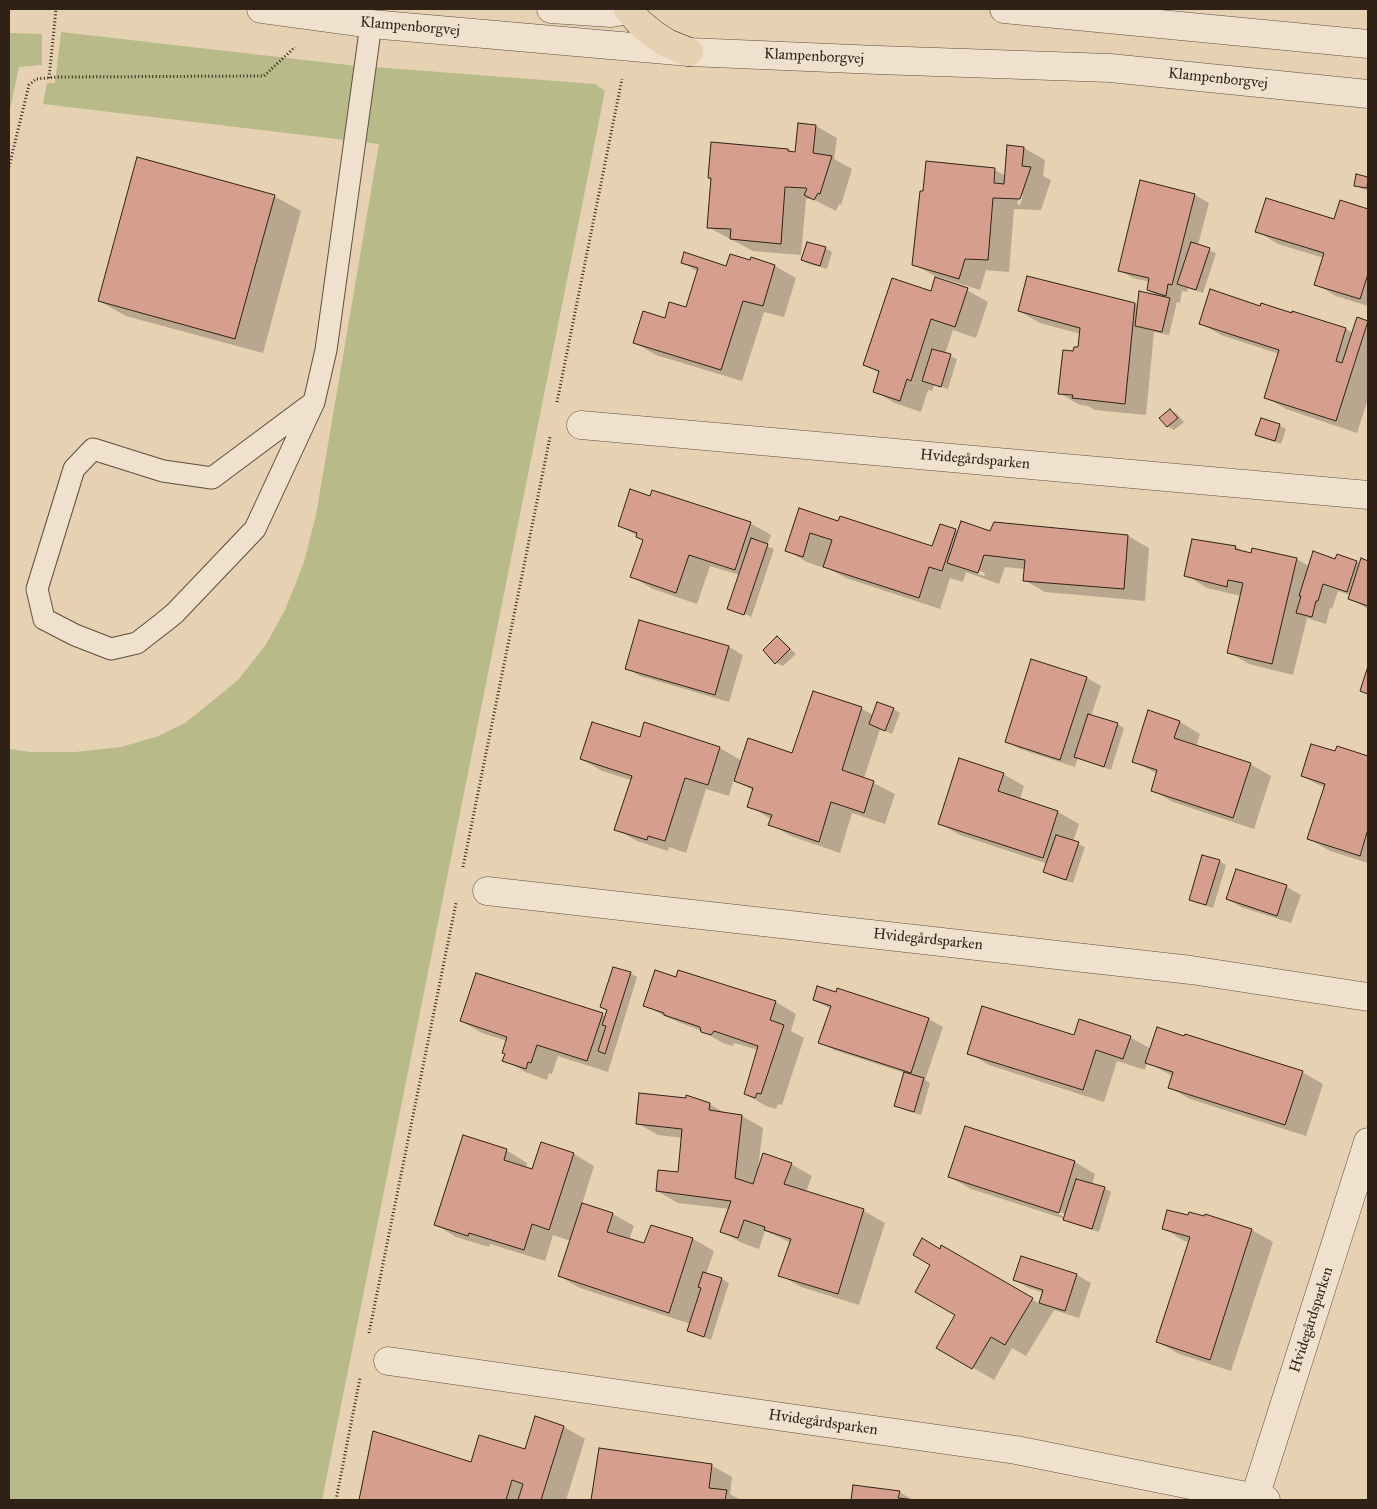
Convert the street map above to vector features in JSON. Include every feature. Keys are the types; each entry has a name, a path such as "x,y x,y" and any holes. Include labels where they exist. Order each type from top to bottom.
{"highway":[{"path":"629,9 652,33 667,43 689,52"}],"street":[{"name":"Klampenborgvej","path":"261,9 371,24 689,52 1110,68 1368,94"},
{"path":"551,9 611,13 629,9"},
{"path":"1004,9 1368,44"},
{"name":"Hvidegårdsparken","path":"581,425 1368,494"},
{"name":"Hvidegårdsparken","path":"487,891 1191,970 1368,997"},
{"name":"Hvidegårdsparken","path":"388,1361 1016,1450 1260,1499 1368,1142"}],"lane":[{"path":"314,402 212,478 163,471 93,449 74,469 38,589 44,619 75,635 111,649 137,643 175,613 255,529 314,402 326,350 371,24"}],"path":[{"path":"49,78 56,9"},
{"path":"9,167 29,85 36,79 264,76 324,19"},
{"path":"557,403 629,47"},
{"path":"463,867 551,432"},
{"path":"368,1338 458,896"},
{"path":"336,1500 361,1376"}],"green space":[{"path":"61,32 348,65 595,84 605,91 322,1500 9,1500 9,749 31,752 75,752 121,747 156,737 185,723 237,681 265,646 285,610 304,562 316,515 379,144 43,104 47,83 55,83"},
{"path":"9,33 42,34 42,65 19,67 9,114"}],"building":[{"path":"798,123 816,125 813,153 832,156 820,194 818,193 814,200 804,195 806,188 785,187 781,244 730,239 731,229 707,228 711,178 708,178 711,142 788,149 788,151 795,152"},
{"path":"1007,145 1024,147 1022,166 1031,167 1020,199 993,198 988,260 965,259 959,279 912,265 920,191 923,191 926,161 995,168 994,183 1004,184"},
{"path":"137,157 275,195 235,339 98,301"},
{"path":"1356,174 1368,177 1367,188 1354,186"},
{"path":"1140,180 1195,194 1172,285 1168,284 1166,296 1147,290 1149,278 1118,271"},
{"path":"1266,198 1334,219 1340,200 1368,209 1368,274 1360,299 1314,285 1324,253 1255,232"},
{"path":"807,242 826,247 820,266 801,260"},
{"path":"1191,242 1210,248 1196,290 1177,284"},
{"path":"684,252 726,266 730,254 750,260 751,257 775,265 763,306 743,301 721,370 633,343 643,311 665,318 669,302 686,307 698,268 681,263"},
{"path":"1027,276 1135,303 1125,404 1072,398 1073,395 1058,394 1063,350 1073,351 1074,347 1078,347 1080,328 1018,311"},
{"path":"935,277 968,288 955,327 931,319 911,381 907,379 900,401 873,392 879,371 863,365 892,278 931,291"},
{"path":"1210,289 1260,306 1261,303 1346,328 1336,361 1342,363 1357,317 1368,321 1336,421 1264,398 1279,350 1199,324"},
{"path":"1139,291 1170,298 1162,332 1135,326"},
{"path":"932,349 951,354 941,387 922,381"},
{"path":"1170,409 1178,418 1167,427 1159,418"},
{"path":"1261,418 1280,424 1275,441 1255,435"},
{"path":"630,489 650,496 652,490 751,522 735,570 689,555 676,593 630,577 643,540 636,537 637,533 618,526"},
{"path":"799,508 838,521 840,516 932,546 940,524 956,529 942,571 929,567 919,598 823,567 832,540 810,533 803,557 785,551"},
{"path":"961,521 990,531 994,522 1128,535 1124,589 1023,581 1025,560 984,555 978,573 947,563"},
{"path":"751,538 768,544 744,615 727,609"},
{"path":"1192,539 1236,546 1235,549 1251,553 1252,548 1297,558 1272,664 1227,653 1243,583 1228,580 1227,587 1184,576"},
{"path":"1313,551 1335,559 1337,554 1357,561 1347,592 1323,584 1312,617 1296,613 1301,596 1299,596"},
{"path":"1361,558 1368,561 1368,606 1348,599"},
{"path":"639,620 729,646 715,695 625,669"},
{"path":"777,636 790,649 775,664 763,650"},
{"path":"1031,659 1087,677 1060,760 1005,742"},
{"path":"1368,666 1368,694 1360,691"},
{"path":"813,691 862,707 842,770 874,781 864,813 831,802 819,842 768,825 772,815 747,807 753,788 734,781 748,738 792,753"},
{"path":"877,702 894,708 885,731 869,724"},
{"path":"1148,710 1180,721 1174,738 1251,763 1233,818 1151,791 1157,770 1132,762"},
{"path":"1088,714 1118,723 1104,767 1074,757"},
{"path":"592,722 640,737 644,722 720,747 708,785 685,778 665,841 648,836 647,840 614,830 632,776 580,759"},
{"path":"1311,744 1335,751 1337,746 1368,756 1368,829 1360,856 1307,839 1325,784 1301,776"},
{"path":"959,758 1004,773 998,791 1058,811 1043,858 938,824"},
{"path":"1056,835 1079,842 1066,880 1043,872"},
{"path":"1202,855 1220,860 1206,905 1189,900"},
{"path":"1236,869 1287,885 1277,916 1226,899"},
{"path":"613,967 631,972 605,1054 598,1051 606,1026 602,1025 607,1010 600,1007"},
{"path":"655,970 676,977 678,970 776,1001 770,1020 784,1025 761,1094 757,1093 755,1098 744,1094 758,1046 714,1031 711,1035 701,1032 700,1027 643,1006"},
{"path":"476,973 603,1013 587,1061 537,1045 531,1063 528,1062 526,1069 502,1061 505,1054 502,1053 507,1037 460,1021"},
{"path":"817,986 836,992 837,988 929,1018 911,1073 818,1043 831,1006 813,1000"},
{"path":"982,1006 1074,1035 1079,1019 1131,1036 1123,1059 1096,1050 1083,1090 967,1054"},
{"path":"1157,1027 1303,1071 1285,1125 1168,1088 1173,1072 1145,1063"},
{"path":"904,1072 924,1078 914,1112 894,1106"},
{"path":"639,1093 686,1098 686,1095 710,1103 709,1110 742,1115 735,1178 753,1184 763,1153 792,1163 784,1184 864,1209 838,1294 778,1276 791,1239 764,1230 765,1227 744,1220 738,1238 720,1232 731,1201 656,1191 658,1170 678,1172 682,1129 636,1124"},
{"path":"965,1126 1075,1161 1059,1213 948,1177"},
{"path":"463,1135 507,1149 504,1160 532,1169 541,1142 574,1153 549,1230 532,1224 524,1250 469,1233 468,1236 434,1225"},
{"path":"1076,1179 1105,1187 1092,1229 1063,1220"},
{"path":"582,1203 613,1213 607,1232 644,1243 651,1225 693,1238 669,1313 558,1276"},
{"path":"1167,1210 1188,1215 1189,1212 1204,1216 1205,1214 1252,1229 1210,1360 1156,1342 1190,1237 1162,1229"},
{"path":"922,1238 940,1249 941,1245 1033,1298 1005,1345 991,1337 972,1369 936,1348 955,1315 915,1292 930,1265 913,1255"},
{"path":"1021,1256 1077,1274 1065,1311 1039,1303 1043,1290 1013,1280"},
{"path":"703,1272 722,1278 704,1337 687,1331 701,1288 698,1287"},
{"path":"535,1416 564,1426 541,1500 518,1500 523,1484 512,1480 506,1500 359,1500 373,1431 471,1462 479,1435 525,1449"},
{"path":"599,1448 712,1464 709,1488 727,1490 725,1500 591,1500"},
{"path":"853,1485 900,1491 898,1498 916,1500 851,1500"}]}
